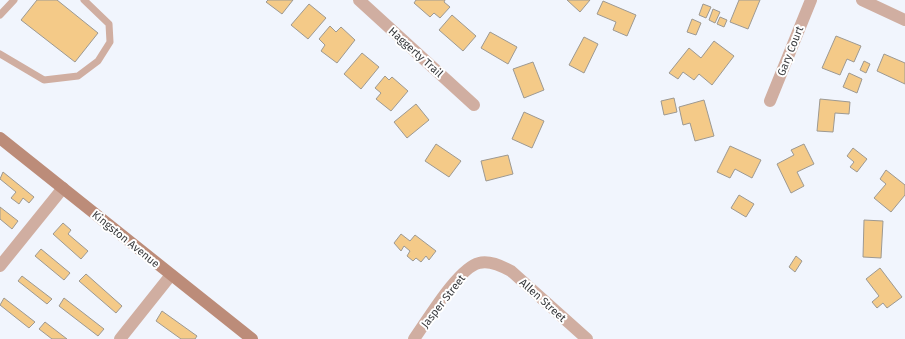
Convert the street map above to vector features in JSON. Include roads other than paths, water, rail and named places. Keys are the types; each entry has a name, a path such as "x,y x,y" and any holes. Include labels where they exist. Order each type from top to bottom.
{"street":[{"name":"Haggerty Trail","path":"359,0 474,105"},
{"name":"Gary Court","path":"770,101 811,0"},
{"path":"862,0 905,20"},
{"name":"Kingston Avenue","path":"0,138 252,339"},
{"path":"0,266 63,188"},
{"name":"Jasper Street","path":"414,339 462,274 479,262 497,264"},
{"name":"Allen Street","path":"497,264 511,271 587,339"},
{"path":"120,339 171,275"}],"lane":[{"path":"0,15 14,0"},
{"path":"0,54 44,80 78,76 98,61 110,42 109,24 84,0"}]}
